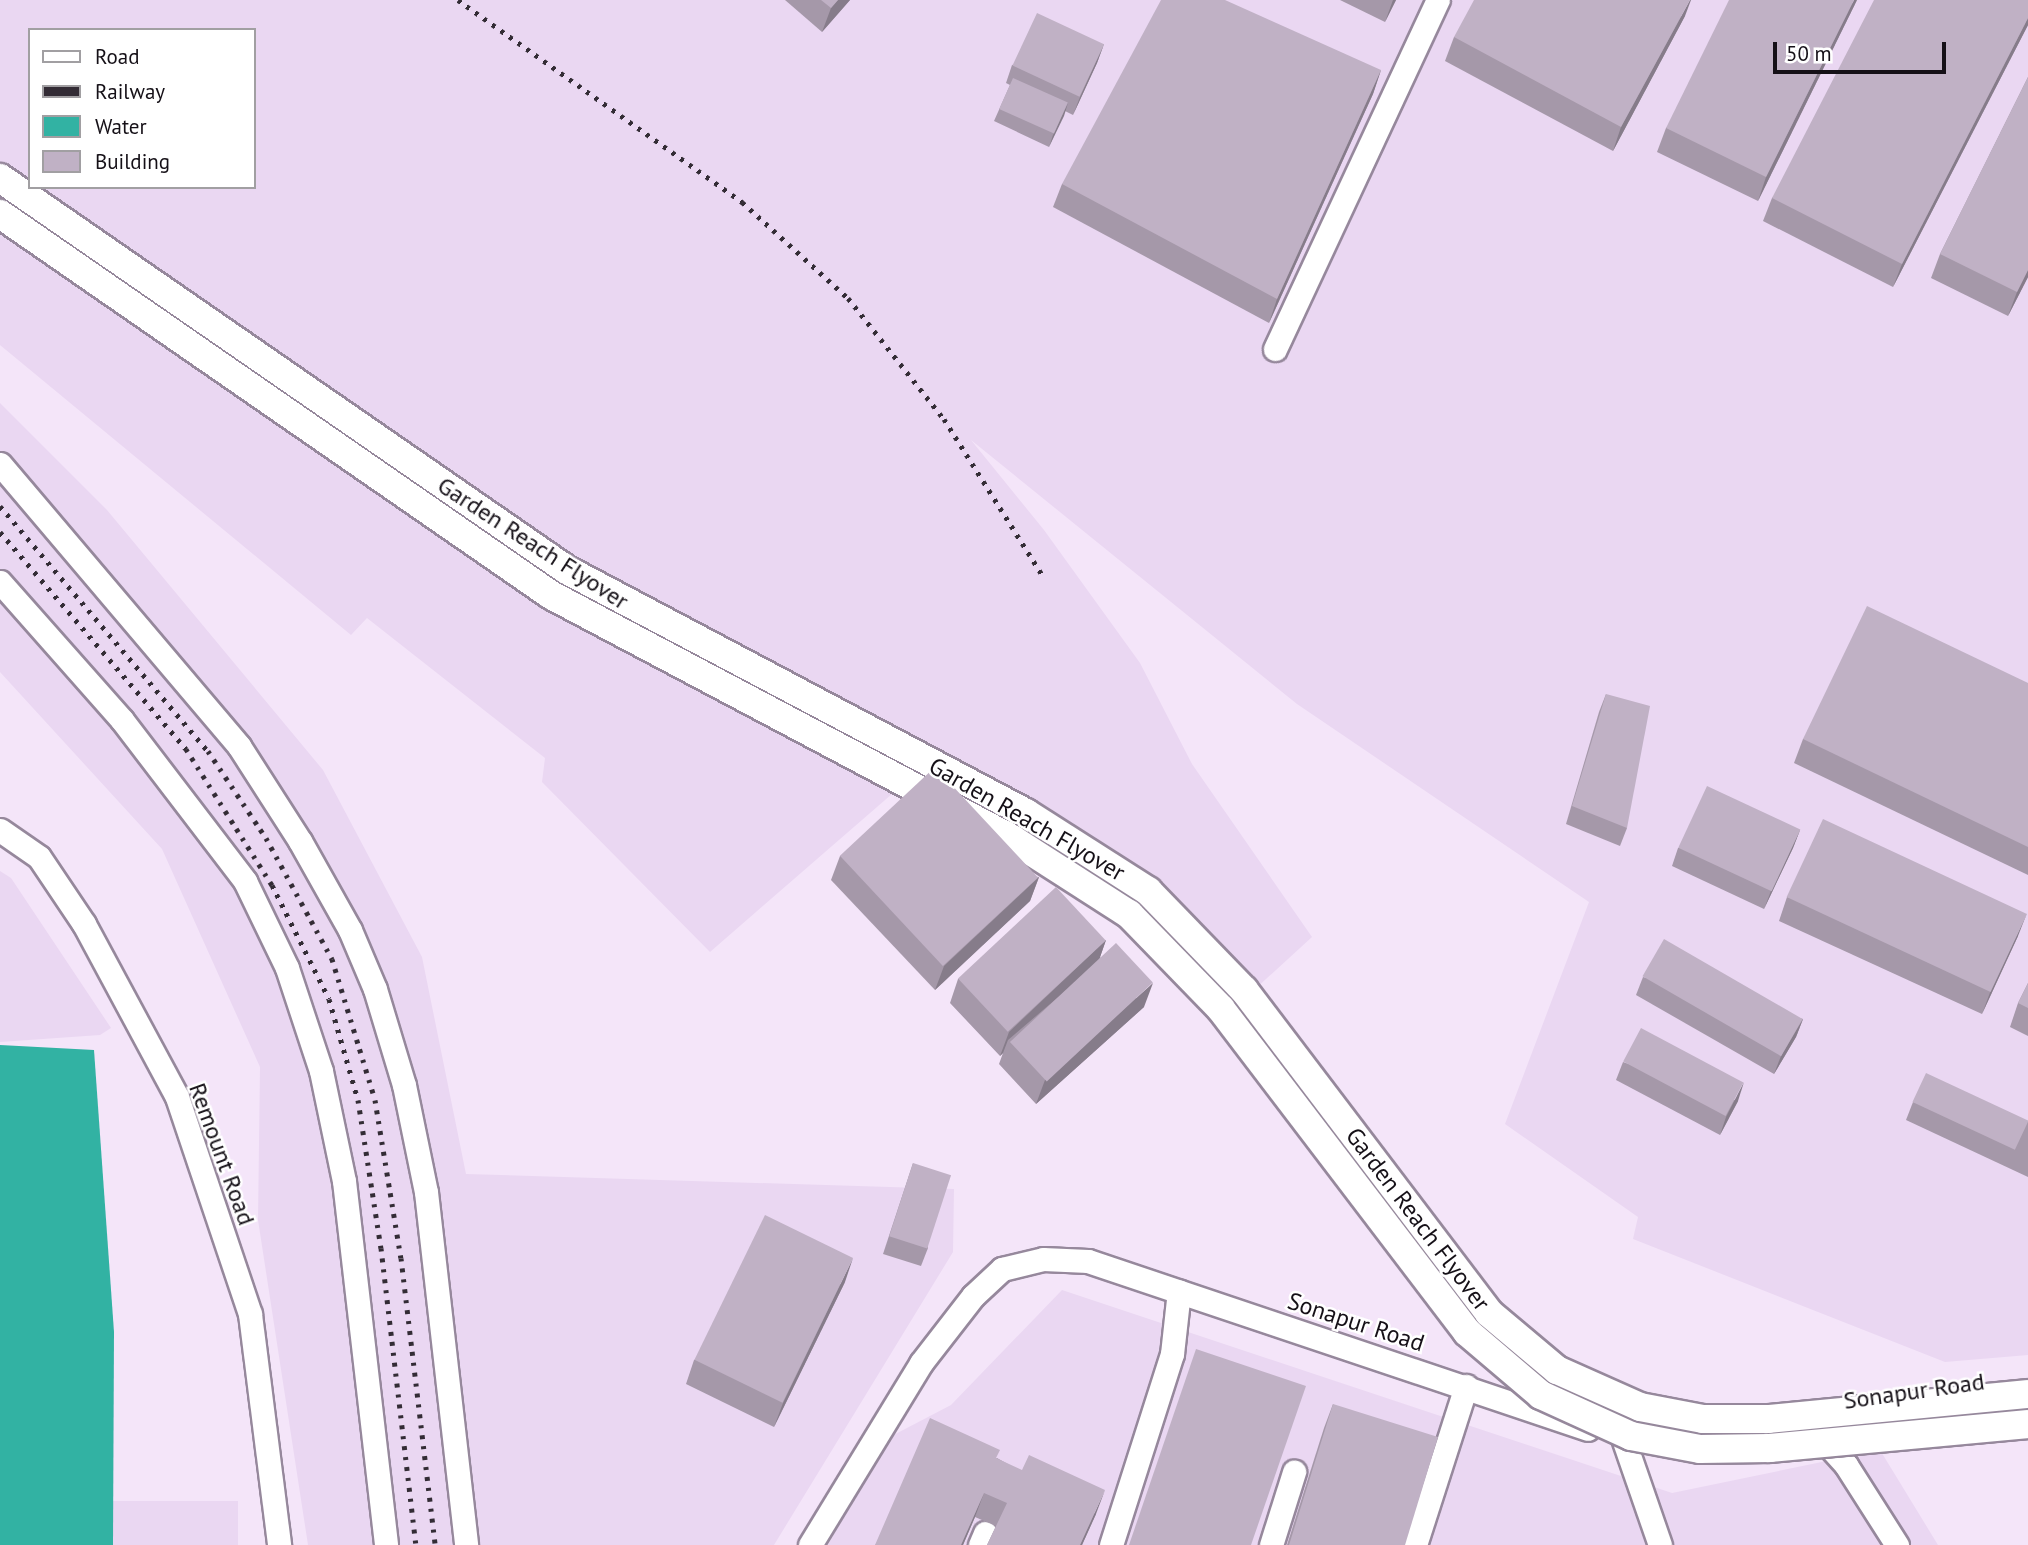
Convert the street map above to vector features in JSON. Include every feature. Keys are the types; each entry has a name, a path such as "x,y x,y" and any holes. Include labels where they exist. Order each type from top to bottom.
{"main road":[{"name":"Garden Reach Flyover","path":"0,178 567,570 1026,813 1148,891 1244,990 1489,1313 1557,1370 1640,1407 1703,1419 1768,1419 2028,1394"},
{"name":"Garden Reach Flyover","path":"0,214 551,595 1012,839 1129,914 1221,1009 1466,1332 1541,1395 1632,1436 1700,1449 1770,1448 2028,1424"}],"street":[{"path":"1275,349 1438,0"},
{"path":"0,464 239,746 300,841 350,930 375,989 404,1085 426,1192 466,1545"},
{"path":"0,582 122,720 245,881 287,968 321,1072 344,1181 386,1545"},
{"name":"Remount Road","path":"0,830 39,858 84,925 177,1097 250,1314 279,1545"},
{"name":"Sonapur Road","path":"810,1545 921,1363 972,1296 1002,1269 1043,1259 1088,1261 1624,1441 1693,1446 1817,1432 2028,1402"},
{"path":"1111,1545 1172,1354 1179,1291"},
{"path":"1415,1545 1466,1386"},
{"path":"1817,1432 1846,1465 1897,1545"},
{"path":"1624,1441 1660,1545"},
{"path":"1271,1545 1294,1472"}],"shaded area":[{"path":"0,0 2028,0 2028,1355 1945,1362 1633,1239 1638,1217 1505,1124 1589,902 1297,704 971,440 1044,530 1140,663 1192,764 1312,937 1254,990 1068,865 915,774 710,952 542,782 545,758 367,618 351,635 0,345"},
{"path":"0,403 107,510 323,770 422,957 466,1174 954,1189 953,1252 774,1545 308,1545 258,1220 260,1067 162,849 0,672"},
{"path":"0,871 11,878 111,1028 100,1035 0,1042"},
{"path":"1062,1290 1672,1493 1880,1450 1938,1545 828,1545 884,1440 951,1405"},
{"path":"113,1501 238,1501 238,1545 113,1545"}],"water":[{"path":"0,1045 94,1050 114,1332 113,1545 0,1545"}],"building":[{"path":"821,0 838,0 831,8"},
{"path":"1161,0 1225,0 1381,70 1277,299 1062,184"},
{"path":"1474,0 1690,0 1621,127 1454,37"},
{"path":"1729,0 1854,0 1766,177 1666,128"},
{"path":"1874,0 2028,0 2028,18 1902,264 1772,198"},
{"path":"1037,13 1104,44 1080,97 1012,66"},
{"path":"2028,77 2028,270 2017,292 1940,254"},
{"path":"1013,78 1068,102 1054,133 999,109"},
{"path":"1867,606 2028,683 2028,847 1803,739"},
{"path":"1606,694 1650,706 1627,828 1572,806"},
{"path":"935,767 1038,877 943,966 840,856"},
{"path":"1707,786 1800,830 1772,891 1678,848"},
{"path":"1823,819 2027,914 1991,992 1787,897"},
{"path":"1056,887 1106,940 1008,1032 958,978"},
{"path":"1664,939 1803,1019 1781,1056 1642,976"},
{"path":"1116,943 1153,982 1047,1081 1010,1042"},
{"path":"2028,983 2028,1008 2018,1003"},
{"path":"1641,1028 1743,1082 1726,1116 1623,1062"},
{"path":"1926,1073 2028,1121 2015,1150 1912,1102"},
{"path":"913,1163 951,1175 927,1249 889,1236"},
{"path":"765,1215 853,1258 783,1403 694,1360"},
{"path":"1196,1349 1306,1386 1251,1545 1129,1545"},
{"path":"1333,1404 1438,1437 1405,1545 1289,1545"},
{"path":"930,1418 1000,1450 996,1458 1022,1470 1029,1455 1105,1490 1080,1545 987,1545 1007,1503 984,1493 961,1545 875,1545"}],"railway":[{"path":"458,0 742,202 848,298 944,419 1044,578"},
{"path":"0,506 208,751 266,838 332,959 375,1100 401,1258 435,1545"},
{"path":"0,532 186,749 272,885 329,999 358,1100 381,1248 416,1545"},
{"path":"1958,1392 2028,1407"}]}
